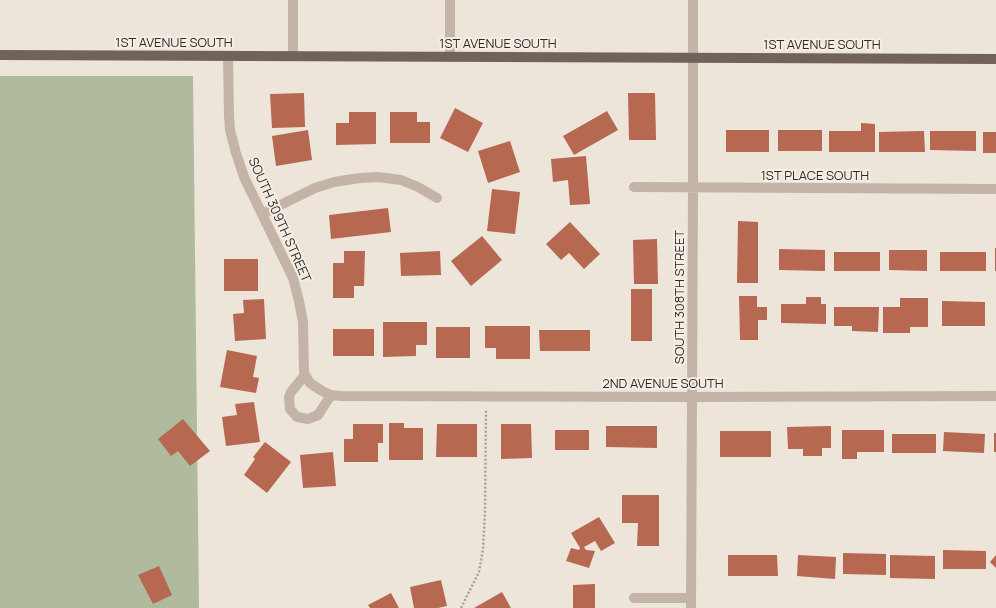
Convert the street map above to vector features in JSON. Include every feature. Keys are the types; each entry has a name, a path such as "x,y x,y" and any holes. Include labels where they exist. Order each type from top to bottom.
{"main road":[{"name":"1ST AVENUE SOUTH","path":"0,55 996,59"}],"street":[{"path":"294,0 294,56"},
{"path":"450,0 450,57"},
{"name":"SOUTH 308TH STREET","path":"691,603 693,0"},
{"name":"SOUTH 309TH STREET","path":"228,56 229,116 233,142 242,171 288,266 296,290 303,322 303,364 305,375"},
{"path":"262,214 315,188 334,182 360,178 378,177 401,180 418,187 437,198"},
{"name":"1ST PLACE SOUTH","path":"634,187 996,189"},
{"path":"305,375 291,392 288,403 290,409 297,417 308,419 318,415 331,395"},
{"name":"2ND AVENUE SOUTH","path":"305,375 310,383 317,389 331,395 692,397 996,396"},
{"path":"634,598 691,603"}],"path":[{"path":"461,608 478,572 484,543 486,396"}],"green space":[{"path":"0,76 193,76 199,608 0,608"}],"building":[{"path":"304,93 305,127 272,128 270,94"},
{"path":"628,93 655,93 656,140 629,140"},
{"path":"455,108 483,123 468,152 440,138"},
{"path":"607,111 618,130 574,155 563,136"},
{"path":"349,112 376,112 376,144 336,145 336,123 349,123"},
{"path":"390,112 417,112 417,122 430,122 430,143 390,143"},
{"path":"861,123 875,124 875,152 829,152 829,131 861,131"},
{"path":"308,130 312,160 276,166 272,136"},
{"path":"726,130 769,130 769,152 726,152"},
{"path":"778,130 822,130 822,151 778,151"},
{"path":"924,131 925,152 879,152 879,132"},
{"path":"930,131 976,131 976,151 930,150"},
{"path":"983,132 996,132 996,153 983,153"},
{"path":"510,141 520,172 488,183 478,151"},
{"path":"586,156 590,204 570,205 568,180 553,182 551,159"},
{"path":"492,189 520,192 515,234 487,231"},
{"path":"388,208 391,232 331,239 329,215"},
{"path":"738,221 758,222 758,283 737,283"},
{"path":"570,222 600,254 584,269 569,253 561,260 546,244"},
{"path":"482,236 502,260 471,286 451,261"},
{"path":"657,239 658,284 634,284 633,240"},
{"path":"996,248 996,271 995,271"},
{"path":"779,249 825,250 825,271 779,270"},
{"path":"889,250 927,250 927,271 889,270"},
{"path":"344,251 365,251 364,286 354,286 354,298 333,298 333,263 344,263"},
{"path":"440,251 441,275 401,276 400,253"},
{"path":"834,252 880,252 880,271 834,271"},
{"path":"940,252 986,252 986,271 940,271"},
{"path":"224,259 258,259 258,291 224,291"},
{"path":"631,289 652,289 652,341 631,341"},
{"path":"739,296 757,296 757,307 767,307 767,320 758,320 758,340 740,340"},
{"path":"806,297 821,297 821,304 826,304 826,324 781,323 781,304 806,304"},
{"path":"900,298 928,298 928,327 910,327 910,333 883,333 883,307 900,307"},
{"path":"264,299 266,339 235,341 233,314 244,313 243,300"},
{"path":"942,301 985,302 985,326 942,326"},
{"path":"834,307 879,307 878,332 852,331 852,326 834,326"},
{"path":"383,322 427,322 427,345 416,345 416,356 383,357"},
{"path":"485,326 530,326 530,359 496,359 496,348 485,348"},
{"path":"436,327 470,327 470,358 436,358"},
{"path":"333,329 374,329 374,356 333,356"},
{"path":"539,330 590,330 590,351 540,351"},
{"path":"227,350 257,356 253,377 259,378 256,393 220,387"},
{"path":"254,402 260,442 226,446 222,417 237,415 235,404"},
{"path":"183,419 210,451 190,466 178,451 171,456 158,439"},
{"path":"389,423 404,423 404,428 423,428 423,460 389,460"},
{"path":"353,424 383,424 383,443 378,443 378,462 344,462 344,439 353,439"},
{"path":"437,424 477,424 477,457 436,457"},
{"path":"501,424 531,424 532,458 501,459"},
{"path":"606,426 657,426 657,448 606,447"},
{"path":"831,426 831,448 822,448 822,456 803,456 803,449 788,449 787,427"},
{"path":"555,430 589,430 589,450 555,450"},
{"path":"842,430 884,430 884,452 857,452 857,459 842,459"},
{"path":"720,431 771,431 771,457 720,457"},
{"path":"944,432 985,434 984,453 943,451"},
{"path":"994,433 996,433 996,452 994,452"},
{"path":"892,434 936,434 936,453 892,453"},
{"path":"265,442 291,462 267,493 244,475 255,459 253,457"},
{"path":"333,452 336,486 303,488 300,455"},
{"path":"622,495 659,495 659,546 637,546 638,523 622,523"},
{"path":"599,517 615,543 601,551 595,541 584,547 586,550 595,551 589,568 566,561 571,548 579,550 580,548 571,533"},
{"path":"943,550 986,551 986,569 943,569"},
{"path":"843,553 886,554 886,575 843,574"},
{"path":"728,555 777,555 778,576 728,576"},
{"path":"798,555 836,557 835,579 797,576"},
{"path":"890,555 935,556 935,579 890,578"},
{"path":"996,555 996,568 990,562"},
{"path":"159,566 172,595 153,604 138,575"},
{"path":"441,580 447,606 438,608 414,608 410,587"},
{"path":"595,584 595,608 573,608 573,585"},
{"path":"502,592 511,608 474,608"},
{"path":"391,593 399,608 370,608 368,605"}]}
